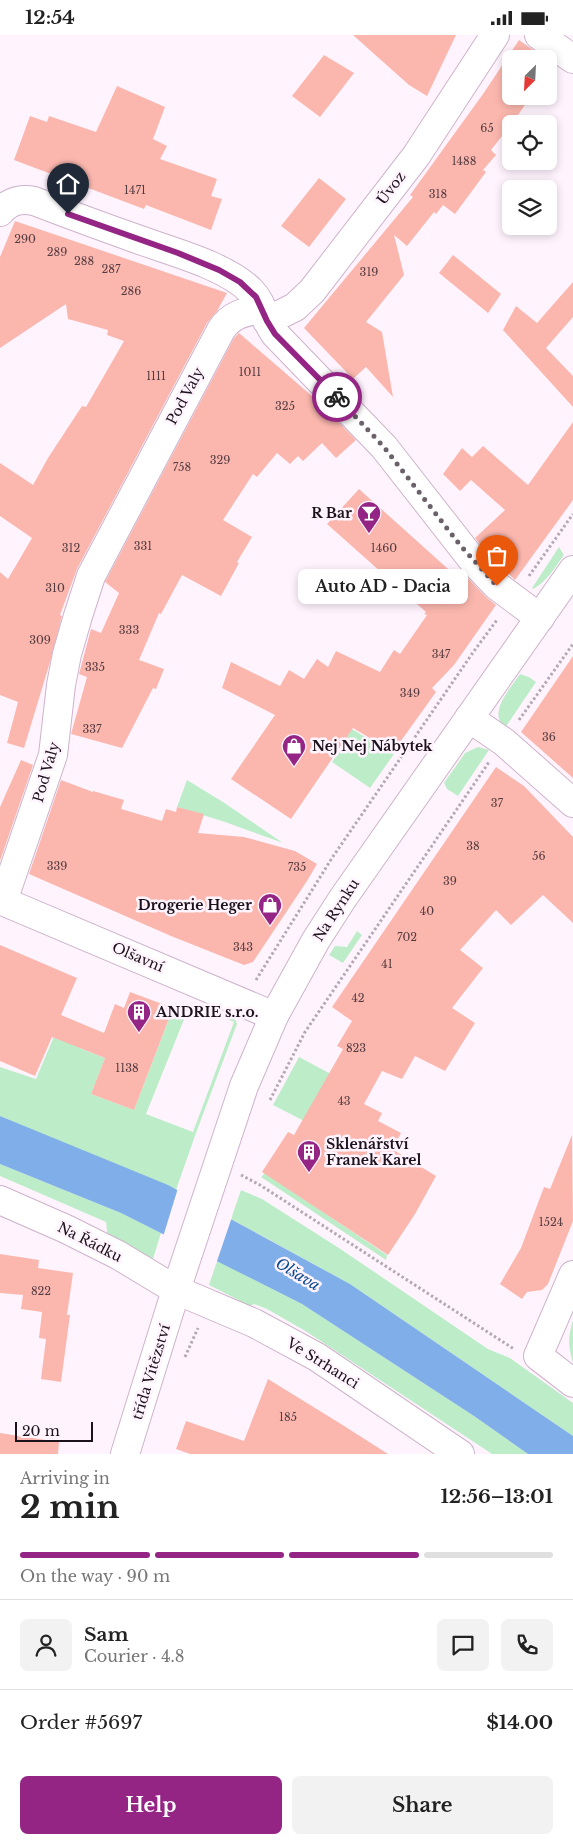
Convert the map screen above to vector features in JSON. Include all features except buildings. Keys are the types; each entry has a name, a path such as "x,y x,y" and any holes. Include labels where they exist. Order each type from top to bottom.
{"street":[{"name":"Úvoz","path":"264,315 295,307 312,291 416,156 495,35"},
{"path":"539,35 573,59"},
{"path":"0,212 15,200 29,200 178,253 234,278 251,291 264,315 285,345 384,447 474,562 497,586 540,618"},
{"name":"Pod Valy","path":"2,901 53,755 61,685 67,654 91,575 220,330 236,315 264,315"},
{"name":"Na Rynku","path":"179,1281 244,1086 274,1016 313,946 343,898 573,570"},
{"path":"470,719 504,742 573,803"},
{"name":"Olšavní","path":"2,901 274,1016"},
{"name":"Na Řádku","path":"0,1200 179,1281"},
{"path":"573,1275 538,1356 573,1383"},
{"name":"třída Vítězství","path":"125,1454 179,1281"},
{"name":"Ve Strhanci","path":"179,1281 317,1357 460,1454"}],"path":[{"path":"255,981 332,858 474,651 573,514"},
{"path":"268,1105 305,1032 573,644"},
{"path":"244,1166 240,1175 260,1185 510,1348 538,1356"}],"green space":[{"path":"559,547 564,555 547,578 533,589 532,588"},
{"path":"520,674 536,682 505,728 500,722 499,708 502,700"},
{"path":"281,687 394,754 370,788 332,762 346,742 288,701"},
{"path":"478,747 489,750 458,796 447,789 444,783 465,753"},
{"path":"187,780 223,802 283,843 177,807"},
{"path":"357,931 362,935 343,963 329,955 335,946 347,947"},
{"path":"175,1003 189,1007 146,1114 193,1132 234,1022 227,1019 229,1014 234,1016 237,1024 176,1190 0,1116 0,1067 36,1079 55,1034 82,1049 105,1058 91,1094 134,1110"},
{"path":"299,1057 331,1074 306,1122 273,1105"},
{"path":"0,1164 121,1213 161,1233 153,1259 108,1238 106,1222 0,1176"},
{"path":"265,1173 387,1255 386,1260 261,1177"},
{"path":"241,1190 262,1199 339,1248 488,1349 510,1358 573,1403 573,1436 350,1284 231,1219"},
{"path":"217,1261 302,1304 474,1416 528,1454 492,1454 307,1332 267,1309 254,1304 250,1306 209,1285"},
{"path":"573,1320 573,1363 569,1341"}],"water":[{"name":"Olšava","path":"0,1116 168,1185 350,1284 573,1436 573,1454 528,1454 474,1416 302,1304 121,1213 0,1164"}],"pier":[{"path":"178,1188 232,1217 216,1264 163,1237"}],"way so far":[{"path":"337,397 370,430 460,545 497,586"}],"place":[{"name":"R Bar","path":"369,534"},
{"name":"Auto AD - Dacia","path":"497,586"},
{"name":"Nej Nej Nábytek","path":"294,767"},
{"name":"Drogerie Heger","path":"270,926"},
{"name":"ANDRIE s.r.o.","path":"139,1033"},
{"name":"Sklenářství Franek Karel","path":"309,1173"}],"route":[{"path":"68,214 178,253 219,270 240,282 256,297 275,334 337,397"}]}
